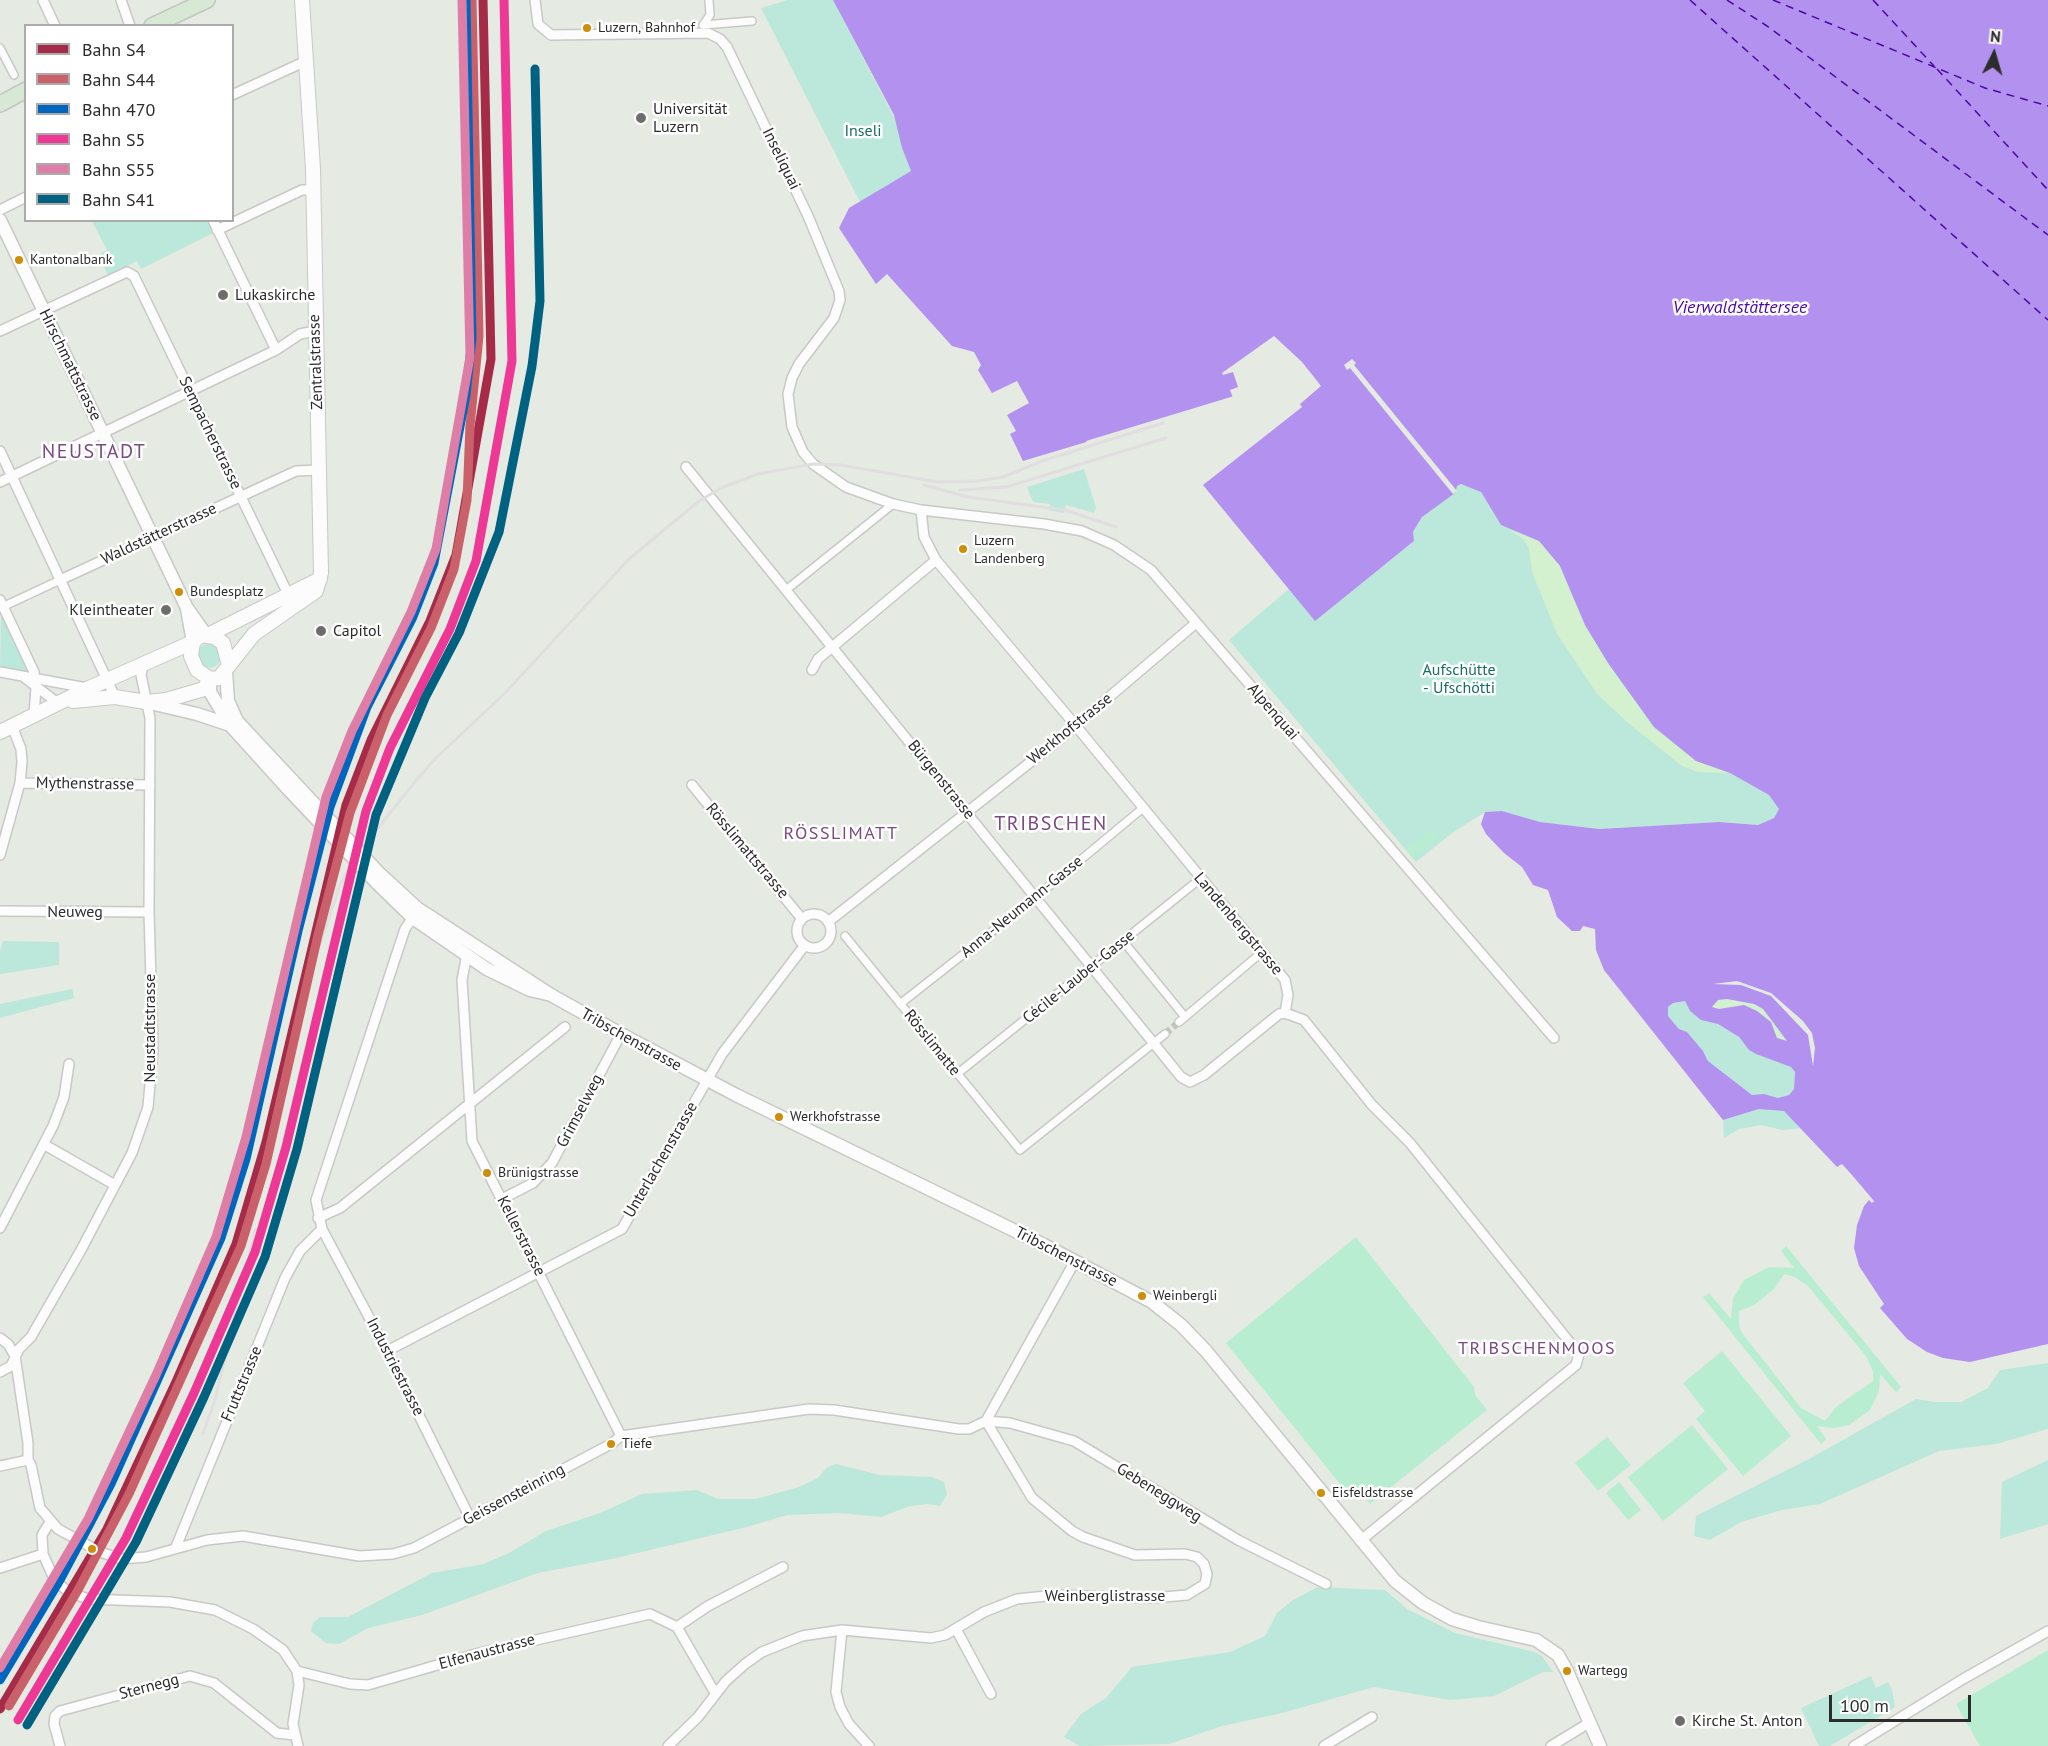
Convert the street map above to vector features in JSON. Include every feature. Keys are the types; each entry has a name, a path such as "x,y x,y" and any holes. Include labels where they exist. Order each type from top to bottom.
{"main road":[{"path":"156,24 207,0"},
{"name":"Zentralstrasse","path":"302,0 313,190 320,470 320,579"},
{"name":"Zentralstrasse","path":"311,0 314,137 311,146"},
{"path":"0,104 24,91"},
{"path":"6,729 89,688 108,682 194,642 320,579"},
{"path":"194,642 191,650 192,663 201,675 210,679 219,678 254,634 316,591 320,579"},
{"path":"207,635 223,643 228,668"},
{"path":"59,704 91,698 115,697 146,702 187,696 204,689 210,679"}],"street":[{"path":"43,0 54,24"},
{"path":"121,0 129,24"},
{"name":"Inseliquai","path":"535,0 536,19 545,32 558,36 708,33 720,39 732,58 802,205 836,283"},
{"path":"709,0 710,15 703,25 735,25 752,21"},
{"path":"0,48 14,75"},
{"path":"234,94 306,61"},
{"path":"217,230 302,190 313,190"},
{"path":"0,210 24,198"},
{"name":"Hirschmattstrasse","path":"0,220 187,608 207,635"},
{"path":"214,222 276,350"},
{"name":"Sempacherstrasse","path":"43,309 130,273 134,276 288,594"},
{"name":"Alpenquai","path":"836,283 840,300 834,318 792,378 788,400 792,427 803,452 823,474 846,487 893,504 921,510 1044,524 1094,535 1127,552 1151,570 1172,591 1196,623 1554,1038"},
{"path":"0,331 43,309"},
{"path":"0,482 276,350 300,334 315,331"},
{"path":"0,452 115,697"},
{"name":"Bürgenstrasse","path":"686,467 1181,1077 1190,1082 1204,1075 1279,1014 1285,1013"},
{"name":"Waldstätterstrasse","path":"1,605 296,471 320,470"},
{"path":"786,590 893,504"},
{"name":"Landenbergstrasse","path":"921,510 924,537 936,560 1285,980 1288,995 1285,1013"},
{"path":"812,670 818,659 936,560"},
{"path":"1,605 34,672 34,716"},
{"name":"Hirschmattstrasse","path":"187,608 194,642"},
{"name":"Werkhofstrasse","path":"828,922 1076,726 1196,623"},
{"name":"Neustadtstrasse","path":"0,1372 11,1366 15,1356 31,1336 132,1153 148,1107 153,1050 149,912 150,718 141,675 143,666"},
{"path":"228,668 228,701 237,721 291,785"},
{"path":"0,672 24,677 35,683 59,704"},
{"path":"210,679 210,692 230,725 291,785"},
{"path":"35,683 89,688"},
{"path":"146,702 197,714 230,725"},
{"path":"0,855 20,783 21,749 6,729"},
{"name":"Mythenstrasse","path":"20,783 150,785"},
{"name":"Tribschenstrasse","path":"291,785 378,878 415,913 487,969 530,990 551,995"},
{"name":"Rösslimattstrasse","path":"692,785 802,918"},
{"name":"Anna-Neumann-Gasse","path":"900,1004 1036,897 1143,808"},
{"name":"Cécile-Lauber-Gasse","path":"957,1074 1200,879"},
{"name":"Neuweg","path":"0,911 149,912"},
{"path":"415,913 405,929 318,1187 316,1200 318,1218 340,1208 565,1027"},
{"name":"Tribschenstrasse","path":"415,913 551,995 707,1081 1142,1296 1181,1325 1206,1351 1395,1581 1423,1603 1452,1619 1478,1628 1536,1640 1558,1655 1590,1723"},
{"path":"817,914 828,922 831,934 825,944 815,948 804,945 797,932 802,918 817,914"},
{"name":"Rösslimatte","path":"845,936 1020,1150 1153,1043"},
{"path":"1124,940 1182,1020 1261,953"},
{"path":"707,1081 733,1037 804,945"},
{"name":"Kellerstrasse","path":"467,954 462,980 472,1141 621,1436"},
{"path":"1285,1013 1304,1020 1372,1106 1410,1143 1578,1350 1580,1357 1576,1365 1568,1372 1360,1541"},
{"name":"Grimselweg","path":"502,1199 532,1183 552,1163 621,1034"},
{"path":"1153,1043 1165,1034"},
{"path":"0,1228 45,1145 64,1097 69,1064"},
{"name":"Unterlachenstrasse","path":"387,1352 622,1229 707,1081"},
{"path":"45,1145 115,1185"},
{"name":"Industriestrasse","path":"318,1218 470,1518"},
{"name":"Fruttstrasse","path":"176,1547 285,1278 300,1251 322,1229"},
{"path":"986,1421 1075,1261"},
{"path":"0,1338 8,1344 15,1356 28,1443 28,1460 32,1465 40,1508 50,1522 42,1535 43,1554 55,1581 78,1597 170,1602 215,1610 235,1618 270,1639 282,1650 297,1671 299,1685 293,1724 298,1746"},
{"name":"Geissensteinring","path":"50,1522 72,1537 111,1557 135,1559 207,1540 243,1536 343,1554 378,1557 414,1548 611,1444 621,1436 809,1409 834,1410 959,1430 969,1429 986,1421"},
{"name":"Gebeneggweg","path":"986,1421 1010,1423 1074,1441 1238,1540 1326,1584"},
{"name":"Weinberglistrasse","path":"668,1746 698,1717 714,1694 745,1664 762,1653 802,1636 842,1630 931,1638 956,1629 984,1612 1017,1599 1056,1595 1122,1599 1187,1595 1205,1584 1207,1574 1204,1564 1197,1557 1185,1554 1135,1555 1072,1531 1032,1498 986,1421"},
{"path":"0,1466 28,1460"},
{"path":"0,1568 43,1554"},
{"path":"714,1694 676,1627 712,1604 783,1567"},
{"name":"Elfenaustrasse","path":"297,1671 350,1684 368,1685 479,1653 636,1615 650,1614 676,1627"},
{"path":"956,1629 991,1694"},
{"path":"842,1630 836,1692 849,1725 869,1746"},
{"path":"1854,1746 1963,1679 2048,1631"},
{"name":"Sternegg","path":"60,1746 54,1724 55,1716 60,1711 190,1676 214,1683 277,1733 294,1735"},
{"path":"1324,1746 1372,1717"},
{"path":"1551,1746 1590,1723 1600,1746"}],"green space":[{"name":"Inseli","path":"788,0 833,0 898,125 902,148 911,171 860,202 761,8"},
{"path":"93,222 210,222 215,232 141,269 137,261 108,275 98,255 107,250"},
{"path":"1084,469 1096,508 1094,513 1066,505 1064,513 1049,510 1050,504 1033,502 1027,487"},
{"name":"Aufschütte - Ufschötti","path":"1466,484 1481,492 1501,525 1539,541 1730,773 1769,795 1776,803 1779,809 1774,818 1758,825 1719,822 1599,829 1540,822 1502,811 1485,812 1452,833 1416,862 1229,640 1290,588 1315,620 1414,541 1413,533 1422,517 1456,486"},
{"path":"1,612 30,672 0,666"},
{"path":"209,644 218,647 221,656 218,665 209,668 200,665 197,656 200,647"},
{"path":"3,941 59,942 59,965 0,974 0,951"},
{"path":"72,989 74,998 0,1018 0,1004"},
{"path":"1685,1001 1690,1011 1705,1021 1718,1024 1739,1037 1749,1050 1791,1067 1795,1072 1794,1089 1789,1095 1778,1098 1764,1094 1752,1095 1708,1061 1703,1051 1687,1032 1679,1029 1668,1016 1668,1007 1673,1003"},
{"path":"1774,1108 1784,1111 1802,1128 1783,1130 1761,1125 1739,1129 1724,1138 1723,1120 1759,1109"},
{"path":"2048,1363 2048,1429 1996,1444 1939,1451 1820,1504 1782,1510 1741,1522 1710,1540 1694,1536 1696,1516 1809,1459 1916,1399 1961,1402 1988,1388 2000,1370"},
{"path":"2048,1460 2048,1524 2000,1539 2002,1482"},
{"path":"836,1464 880,1475 931,1477 944,1482 947,1494 940,1506 928,1504 910,1506 881,1517 840,1513 787,1515 747,1527 616,1558 538,1573 422,1615 368,1628 339,1644 326,1643 311,1631 313,1623 320,1617 348,1617 432,1573 484,1564 511,1552 546,1531 600,1513 642,1494 697,1490 718,1499 756,1499 799,1487 818,1478 826,1468"},
{"path":"1318,1587 1385,1590 1407,1609 1455,1633 1535,1652 1542,1656 1553,1672 1543,1672 1494,1696 1450,1700 1374,1687 1282,1713 1222,1726 1169,1744 1080,1746 1064,1737 1081,1714 1106,1698 1132,1667 1230,1652 1265,1636 1277,1613 1293,1600"},
{"path":"1871,1676 1876,1688 1888,1682 1895,1707 1830,1746 1819,1746 1801,1708"}],"sand":[{"path":"1510,530 1539,541 1549,550 1560,566 1585,625 1608,663 1654,727 1696,761 1730,773 1698,772 1682,766 1628,723 1597,694 1557,634 1532,572 1529,549 1524,540"},
{"path":"1727,999 1754,1004 1763,1009 1787,1042 1777,1038 1771,1022 1757,1011 1744,1005 1719,1009 1712,1007 1712,1004 1718,1000"}],"shaded area":[{"path":"1432,829 1440,838 1413,859 1406,849"},
{"path":"1356,1237 1474,1387 1475,1395 1487,1410 1370,1504 1361,1493 1353,1500 1226,1343"},
{"path":"1786,1246 1901,1387 1896,1392 1880,1374 1879,1391 1870,1410 1849,1425 1834,1428 1817,1426 1826,1439 1821,1444 1703,1297 1709,1293 1731,1319 1733,1299 1744,1280 1769,1267 1794,1268 1781,1251","holes":["1784,1274 1795,1277 1808,1286 1866,1356 1873,1371 1873,1381 1836,1407 1825,1421 1801,1408 1742,1333 1739,1326 1739,1311 1754,1305 1774,1289"]},
{"path":"1722,1351 1791,1436 1743,1476 1696,1419 1705,1411 1683,1383"},
{"path":"1692,1425 1728,1469 1663,1521 1628,1477"},
{"path":"1607,1437 1631,1465 1598,1491 1575,1463"},
{"path":"1619,1482 1641,1510 1628,1520 1606,1493"},
{"path":"2048,1650 2048,1746 1980,1746 1956,1704"}],"water":[{"name":"Vierwaldstättersee","path":"833,0 2048,0 2048,1344 1970,1362 1943,1358 1927,1352 1907,1339 1880,1308 1884,1304 1859,1266 1854,1248 1857,1225 1864,1206 1869,1200 1872,1203 1874,1201 1842,1164 1837,1167 1784,1111 1759,1109 1723,1120 1604,970 1596,950 1595,929 1583,926 1580,931 1572,931 1557,917 1548,890 1533,885 1522,867 1504,853 1486,834 1481,824 1485,812 1502,811 1540,822 1599,829 1719,822 1758,825 1774,818 1779,809 1769,795 1730,773 1696,761 1654,727 1608,663 1585,625 1560,566 1539,541 1501,525 1481,492 1461,484 1457,486 1455,493 1422,517 1413,532 1414,541 1315,621 1203,485 1302,407 1300,404 1321,386 1302,362 1274,336 1222,373 1223,375 1233,372 1238,387 1230,390 1233,398 1023,461 1010,434 1016,431 1007,415 1029,403 1017,381 992,393 978,370 981,365 974,352 952,346 887,274 876,284 839,228 849,208 911,171 902,148 894,115","holes":["1727,999 1754,1004 1763,1009 1787,1041 1777,1038 1771,1022 1757,1011 1744,1005 1719,1009 1712,1007 1718,1000","1685,1001 1690,1011 1701,1020 1718,1024 1739,1037 1749,1050 1791,1067 1795,1072 1794,1089 1789,1095 1778,1098 1764,1094 1752,1095 1708,1061 1703,1051 1687,1032 1679,1029 1668,1016 1668,1007 1673,1003"]}],"pier":[{"path":"1352,359 1356,363 1354,365 1457,491 1453,494 1350,368 1347,370 1344,365"},
{"path":"1234,396 1234,399 1088,444 1086,441"},
{"path":"1737,981 1771,993 1803,1021 1812,1033 1815,1048 1813,1066 1808,1035 1771,996 1741,985 1713,984"}],"ferry route":[{"path":"1690,0 2048,320"},
{"path":"1727,0 1767,26 2048,235"},
{"path":"1773,0 1985,88 2048,106"},
{"path":"1873,0 1934,66"},
{"path":"1937,69 2048,190"}],"tunnel":[{"path":"1165,1034 1179,1022"}],"railway":[{"path":"319,947 340,885 355,857 418,778 505,693 629,559 699,501 721,488 758,474 813,464 841,465 938,482 977,481 1003,477 1042,461 1163,423"},
{"path":"960,490 1006,487 1166,438"},
{"path":"924,485 968,497 1065,510 1116,527"},
{"path":"203,1434 215,1400 255,1230"}],"rail line":[{"name":"S55","path":"0,1668 88,1519 156,1375 216,1237 246,1137 326,797 352,731 411,612 436,549 470,357 462,0"},
{"name":"470","path":"0,1680 60,1580 111,1484 221,1238 246,1159 298,931 330,807 367,707 412,619 434,563 466,395 472,338 466,0"},
{"name":"S44","path":"9,1706 78,1590 129,1494 241,1246 266,1164 318,935 350,813 387,715 431,628 454,569 467,500 470,426 479,336 472,0"},
{"name":"S4","path":"0,1709 107,1529 175,1384 236,1244 266,1142 346,805 371,740 430,621 456,555 491,359 483,0"},
{"name":"S5","path":"18,1720 126,1538 194,1393 255,1252 286,1147 366,811 390,748 450,629 476,561 512,361 504,0"},
{"name":"S41","path":"27,1725 136,1542 204,1397 265,1257 297,1149 376,815 425,698 459,633 499,532 532,366 540,301 535,69"}],"place":[{"name":"Luzern, Bahnhof","path":"587,28"},
{"name":"Universität Luzern","path":"641,118"},
{"name":"Kantonalbank","path":"19,260"},
{"name":"Lukaskirche","path":"223,295"},
{"name":"Luzern Landenberg","path":"963,549"},
{"name":"Bundesplatz","path":"179,592"},
{"name":"Kleintheater","path":"166,610"},
{"name":"Capitol","path":"321,631"},
{"name":"Werkhofstrasse","path":"779,1117"},
{"name":"Brünigstrasse","path":"487,1173"},
{"name":"Weinbergli","path":"1142,1296"},
{"name":"Tiefe","path":"611,1444"},
{"name":"Eisfeldstrasse","path":"1321,1493"},
{"name":"Wartegg","path":"1567,1671"},
{"name":"Kirche St. Anton","path":"1680,1721"}],"district":[{"name":"NEUSTADT","path":"94,452"},
{"name":"TRIBSCHEN","path":"1051,824"},
{"name":"RÖSSLIMATT","path":"841,834"},
{"name":"TRIBSCHENMOOS","path":"1537,1349"}]}
